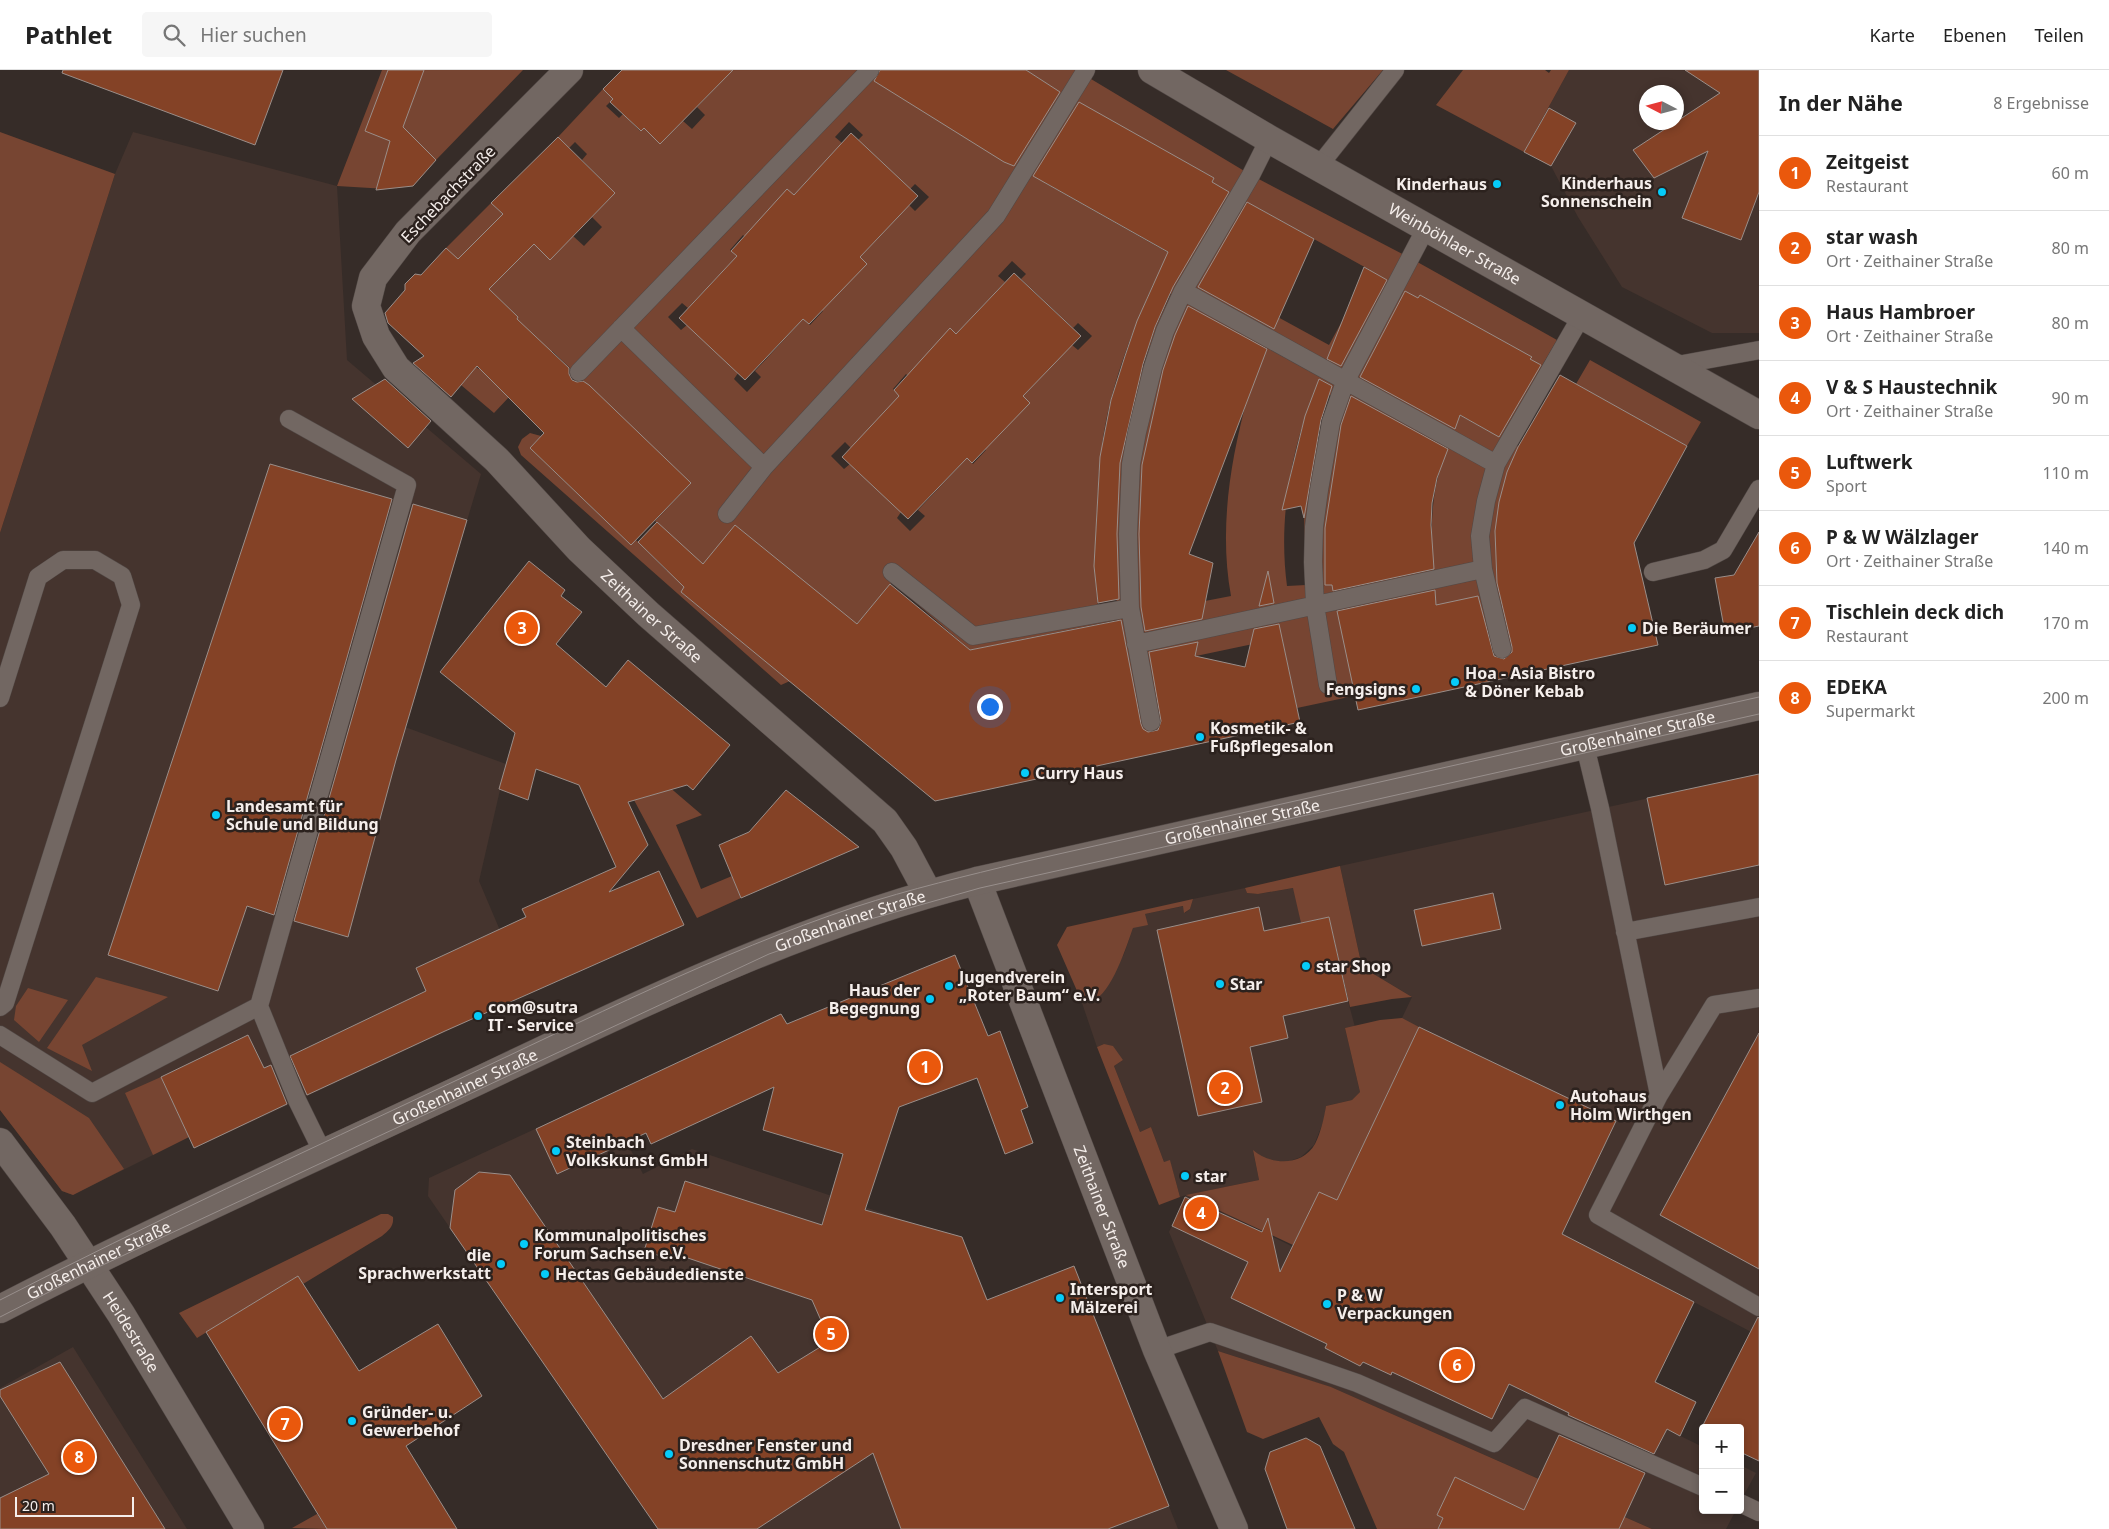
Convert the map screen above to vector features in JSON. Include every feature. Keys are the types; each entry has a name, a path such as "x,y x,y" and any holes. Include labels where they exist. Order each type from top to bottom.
{"street":[{"name":"Eschebachstraße","path":"376,336 366,306 372,278 408,232 569,70"},
{"name":"Weinböhlaer Straße","path":"1152,70 1318,167 1759,415"},
{"name":"Zeithainer Straße","path":"376,336 396,368 497,460 579,549 648,614 885,821 904,848 928,893"},
{"name":"Großenhainer Straße","path":"0,1309 87,1264 583,1031 740,960 858,915 928,893 977,881 1759,706"},
{"name":"Zeithainer Straße","path":"977,881 1157,1350 1234,1529"},
{"name":"Heidestraße","path":"0,1142 63,1226 121,1314 250,1529"}],"lane":[{"path":"580,372 870,70"},
{"path":"727,514 764,467 996,216 1086,70"},
{"path":"1318,167 1395,70"},
{"path":"1151,722 1130,608 1128,534 1130,464 1153,367 1165,331 1183,291 1251,176 1269,139"},
{"path":"1328,685 1315,605 1313,562 1314,527 1331,422 1345,382 1426,228"},
{"path":"1183,291 1496,464"},
{"path":"1502,649 1483,569 1480,536 1486,501 1496,464 1582,316"},
{"path":"621,328 764,467"},
{"path":"1672,366 1759,350"},
{"path":"289,419 407,485 259,1006 297,1100 323,1154"},
{"path":"1653,572 1704,560 1723,550 1759,489"},
{"path":"0,698 38,577 63,560 96,560 122,576 131,605 5,1003 0,1007"},
{"path":"1136,644 1483,569"},
{"path":"892,572 973,636 1130,608"},
{"path":"1585,746 1626,932 1659,1095"},
{"path":"1626,932 1759,906"},
{"path":"1759,998 1714,1005 1659,1095 1598,1215 1759,1307"},
{"path":"0,1035 92,1093 259,1006"},
{"path":"1157,1350 1210,1332 1357,1383 1494,1443 1525,1408 1699,1485"},
{"path":"1744,1505 1759,1512"}],"shaded area":[{"path":"382,70 523,70 436,160 408,133 379,181 387,189 337,186"},
{"path":"712,70 895,70 1029,131 1055,89 1026,70 1076,70 1251,175 1412,259 1557,340 1501,437 1519,447 1495,531 1497,578 1533,658 1297,708 1282,638 1158,664 1173,735 1144,743 1117,620 970,650 892,582 856,625 735,525 681,592 790,681 781,685 521,455 518,447 522,439 530,433 541,436 530,448 631,545 636,540 667,571 686,549 655,521 691,483 552,351 494,413 461,385 476,367 479,369 518,317 446,248 491,203 503,214 496,221 534,244 550,260 573,236 584,246 602,227 592,217 615,193 582,160 587,154 575,142 569,148 558,137 603,89 613,99 606,106 619,118 623,114 640,131 644,128 660,144 683,121 692,129 705,115 697,107 722,81","holes":["849,122 863,135 858,140 910,189 915,184 929,197 915,211 909,205 860,257 867,264 810,297 823,311 810,325 803,319 755,371 761,377 747,392 734,379 738,373 687,325 681,330 668,317 682,303 688,308 737,256 730,250 743,235 757,248 794,195 842,143 835,137","1115,123 1214,178 1191,220 1167,252 1045,183","1258,208 1370,270 1329,345 1217,284","1012,261 1026,274 1021,279 1073,328 1078,323 1092,336 1078,350 1072,345 1023,396 972,436 986,450 973,464 967,458 918,510 925,516 910,531 897,518 901,512 850,464 844,469 831,456 845,442 851,448 900,396 893,389 906,374 920,387 956,334 1005,282 998,276","1153,285 1171,294 1155,328 1131,407 1102,446 1105,425 1122,364 1136,324","1420,295 1531,357 1490,432 1379,370","1316,387 1332,396 1315,450 1304,513 1306,585 1287,586 1284,535 1286,510 1293,460","1247,399 1231,472 1228,497 1226,522 1231,596 1153,611","1375,425 1442,463 1432,514 1432,546","1099,470 1118,471 1114,566 1117,605 1098,606 1094,566"]},
{"path":"1226,70 1383,70 1333,129"},
{"path":"1463,70 1545,70 1549,73 1551,70 1569,70 1524,152 1436,105"},
{"name":"Kinderhaus Sonnenschein","path":"1569,70 1759,70 1759,333 1712,333 1622,287 1578,217 1551,166 1524,152"},
{"path":"0,132 115,174 0,533"},
{"path":"133,132 337,186 347,360 481,474 405,727 506,764 479,881 527,994 195,1148 189,1137 73,1195 62,1191 0,1110 0,533 115,174"},
{"path":"1590,360 1701,422 1687,446 1576,384"},
{"path":"599,727 702,815 676,825 701,889 732,876 741,898 697,918 634,800 652,795"},
{"name":"Autohaus Holm Wirthgen","path":"1759,774 1759,1336 1600,1253 1533,1294 1319,1192 1412,997 1362,967 1340,866"},
{"path":"1340,866 1362,967 1412,997 1350,1007 1329,917 1301,923 1293,888 1258,894 1247,893 1245,888"},
{"path":"1245,888 1247,893 1258,894 1294,888 1301,923 1284,1016 1348,1001 1355,1027 1345,1028 1360,1092 1352,1100 1326,1106 1324,1120 1314,1145 1301,1157 1287,1162 1272,1161 1261,1157 1253,1151 1259,1180 1187,1195 1699,1445 1699,1514 1734,1514 1726,1529 1652,1529 1333,1388 1218,1351 1169,1232 1186,1195 1180,1197 1170,1161 1164,1162 1151,1127 1140,1132 1114,1066 1123,1060 1104,1044 1097,1047 1081,1000 1093,1000 1104,991 1124,954 1133,928 1145,914 1184,906 1185,913 1190,909 1193,899"},
{"path":"1193,899 1190,909 1184,913 1183,906 1145,914 1148,925 1133,928 1118,968 1106,989 1093,1000 1081,1000 1057,945 1067,927"},
{"path":"96,977 168,997 82,1045 92,1071 47,1048"},
{"path":"28,988 68,1000 39,1042 14,1020 16,1006"},
{"path":"1402,1018 1419,1027 1337,1200 1319,1193 1293,1245 1186,1195 1259,1180 1253,1150 1268,1159 1277,1161 1294,1160 1302,1157 1315,1144 1326,1106 1352,1100 1360,1092 1345,1028 1380,1020"},
{"path":"1104,1044 1113,1046 1123,1060 1114,1066 1140,1132 1151,1127 1164,1162 1170,1160 1180,1197 1159,1205 1097,1047"},
{"path":"0,1062 89,1118 124,1169 73,1195 62,1191 0,1110"},
{"path":"161,1077 189,1137 153,1155 125,1093"},
{"path":"604,1097 643,1174 692,1149 921,1226 962,1237 988,1300 1074,1266 1178,1529 658,1529 428,1196 429,1178"},
{"path":"381,1214 388,1214 393,1217 392,1225 382,1236 303,1284 298,1276 197,1338 179,1313"},
{"path":"73,1347 187,1529 0,1529 0,1388"},
{"path":"1218,1351 1331,1387 1652,1529 1563,1529 1437,1515 1443,1518 1438,1529 1377,1529 1344,1452 1333,1444 1319,1417 1263,1439 1247,1432"},
{"path":"1744,1467 1756,1473 1744,1495"},
{"path":"317,1514 327,1529 292,1528"}],"building":[{"path":"63,70 283,70 255,145 62,73"},
{"path":"388,70 424,70 403,127 436,160 413,186 376,190 390,141 365,131"},
{"path":"622,70 733,70 660,144 644,128 641,131 610,102 613,99 603,89"},
{"path":"880,70 1026,70 1060,92 1014,166 1004,162 874,81"},
{"path":"1685,70 1759,70 1759,192 1741,240 1682,218 1708,151 1654,178 1633,150 1664,130 1684,130 1684,117 1720,93"},
{"path":"1079,102 1214,178 1212,182 1229,192 1173,287 1155,327 1143,364 1120,463 1117,534 1119,599 1098,603 1094,566 1100,457 1111,400 1137,321 1168,252 1033,176"},
{"path":"1549,108 1576,123 1551,166 1524,152"},
{"path":"851,133 918,196 860,257 867,264 809,324 803,319 745,380 679,318 737,256 731,251 787,189 794,195"},
{"path":"558,137 615,193 550,260 534,244 489,289 518,317 517,319 569,368 572,380 577,382 583,381 589,385 691,483 631,545 530,448 544,433 477,366 451,397 413,363 424,356 388,323 385,313 405,290 405,284 415,274 421,275 446,248 458,259 503,214 491,203"},
{"path":"1247,202 1314,239 1274,329 1198,287"},
{"path":"1364,267 1387,280 1341,366 1327,359"},
{"path":"1014,273 1081,336 1023,396 1030,403 972,463 967,458 908,519 842,457 899,396 894,390 950,328 956,334"},
{"path":"1405,291 1418,298 1420,295 1532,357 1530,359 1541,365 1499,437 1460,415 1455,429 1360,377"},
{"path":"1188,306 1267,349 1189,554 1213,563 1202,619 1145,631 1141,607 1139,534 1142,465 1163,370 1175,335"},
{"path":"1560,375 1687,446 1634,543 1658,645 1358,710 1337,611 1435,590 1436,605 1478,596 1494,656 1504,659 1512,652 1497,583 1495,531 1499,502 1507,472 1518,447"},
{"path":"385,379 431,421 408,448 352,399"},
{"path":"1319,379 1332,386 1321,420 1304,518 1301,506 1282,510 1305,416"},
{"path":"1351,396 1448,449 1437,478 1432,503 1431,525 1434,569 1333,591 1332,585 1325,585 1325,528 1341,425"},
{"name":"Landesamt für Schule und Bildung","path":"270,464 392,499 274,915 247,906 218,991 108,955"},
{"path":"413,504 467,520 396,760 348,937 294,921"},
{"path":"657,522 703,564 735,525 857,624 890,584 970,650 1121,620 1141,724 1143,729 1148,732 1158,730 1161,721 1149,652 1198,642 1195,656 1245,667 1254,629 1279,624 1300,722 935,801 681,592 684,587 638,542"},
{"path":"1759,532 1759,626 1725,633 1715,578 1734,575"},
{"path":"529,561 565,590 561,596 582,612 556,644 606,687 628,660 730,745 693,790 687,785 628,802 648,845 609,892 659,871 684,925 445,1031 307,1095 290,1056 426,991 416,968 526,917 522,909 616,867 579,785 536,769 528,800 499,789 515,733 440,672"},
{"path":"1268,571 1274,603 1259,606"},
{"path":"1759,774 1759,865 1665,885 1647,798"},
{"path":"786,790 859,847 741,898 719,845 749,832"},
{"path":"1493,893 1501,929 1422,946 1414,910"},
{"path":"1259,907 1264,931 1329,917 1348,1001 1283,1016 1288,1038 1250,1047 1262,1102 1198,1116 1157,930"},
{"path":"955,955 988,1036 1000,1031 1028,1107 1021,1110 1033,1143 1005,1154 977,1078 899,1107 865,1210 962,1237 987,1300 1074,1266 1169,1506 1108,1529 901,1529 873,1453 757,1529 658,1529 450,1228 455,1190 479,1172 510,1175 663,1399 751,1336 778,1373 830,1341 812,1300 676,1254 674,1260 644,1251 658,1207 675,1212 685,1181 822,1225 843,1154 763,1130 774,1087 651,1144 646,1133 557,1174 536,1129 781,1014 787,1024"},
{"path":"1419,1027 1616,1121 1562,1234 1694,1302 1655,1382 1696,1402 1680,1436 1667,1429 1654,1454 1568,1415 1569,1413 1509,1384 1492,1419 1392,1372 1391,1375 1363,1362 1360,1366 1325,1348 1327,1344 1231,1298 1248,1262 1172,1226 1185,1197 1262,1232 1268,1218 1280,1272 1319,1192 1337,1200"},
{"path":"1759,1033 1759,1269 1660,1215"},
{"path":"248,1035 264,1068 271,1065 287,1104 194,1148 161,1077"},
{"name":"Gründer- u. Gewerbehof","path":"298,1276 359,1371 438,1324 482,1396 406,1446 457,1529 327,1529 206,1332"},
{"path":"1758,1317 1759,1461 1744,1454 1744,1424 1704,1424"},
{"path":"60,1362 165,1529 0,1529 0,1498 49,1474 0,1396 0,1390"},
{"path":"1559,1435 1645,1473 1619,1529 1438,1529 1443,1518 1437,1515 1455,1477 1524,1510"},
{"path":"1306,1438 1320,1446 1355,1529 1287,1529 1265,1469 1270,1452"}],"tram line":[{"path":"0,1300 113,1243 652,988 753,945 855,907 1023,862 1759,697"},
{"path":"0,1317 92,1270 769,954 860,922 980,888 1759,714"}],"place":[{"name":"Kinderhaus","path":"1497,184"},
{"name":"Kinderhaus Sonnenschein","path":"1662,192"},
{"name":"Haus Hambroer","path":"522,628"},
{"name":"Die Beräumer","path":"1632,628"},
{"name":"Hoa - Asia Bistro & Döner Kebab","path":"1455,682"},
{"name":"Fengsigns","path":"1416,689"},
{"name":"Kosmetik- & Fußpflegesalon","path":"1200,737"},
{"name":"Curry Haus","path":"1025,773"},
{"name":"Landesamt für Schule und Bildung","path":"216,815"},
{"name":"star Shop","path":"1306,966"},
{"name":"Star","path":"1220,984"},
{"name":"Jugendverein „Roter Baum“ e.V.","path":"949,986"},
{"name":"Haus der Begegnung","path":"930,999"},
{"name":"com@sutra IT - Service","path":"478,1016"},
{"name":"Zeitgeist","path":"925,1067"},
{"name":"star wash","path":"1225,1088"},
{"name":"Autohaus Holm Wirthgen","path":"1560,1105"},
{"name":"Steinbach Volkskunst GmbH","path":"556,1151"},
{"name":"star","path":"1185,1176"},
{"name":"V & S Haustechnik","path":"1201,1213"},
{"name":"Kommunalpolitisches Forum Sachsen e.V.","path":"524,1244"},
{"name":"die Sprachwerkstatt","path":"501,1264"},
{"name":"Hectas Gebäudedienste","path":"545,1274"},
{"name":"Intersport Mälzerei","path":"1060,1298"},
{"name":"P & W Verpackungen","path":"1327,1304"},
{"name":"Luftwerk","path":"831,1334"},
{"name":"P & W Wälzlager","path":"1457,1365"},
{"name":"Gründer- u. Gewerbehof","path":"352,1421"},
{"name":"Tischlein deck dich","path":"285,1424"},
{"name":"Dresdner Fenster und Sonnenschutz GmbH","path":"669,1454"},
{"name":"EDEKA","path":"79,1457"}]}
